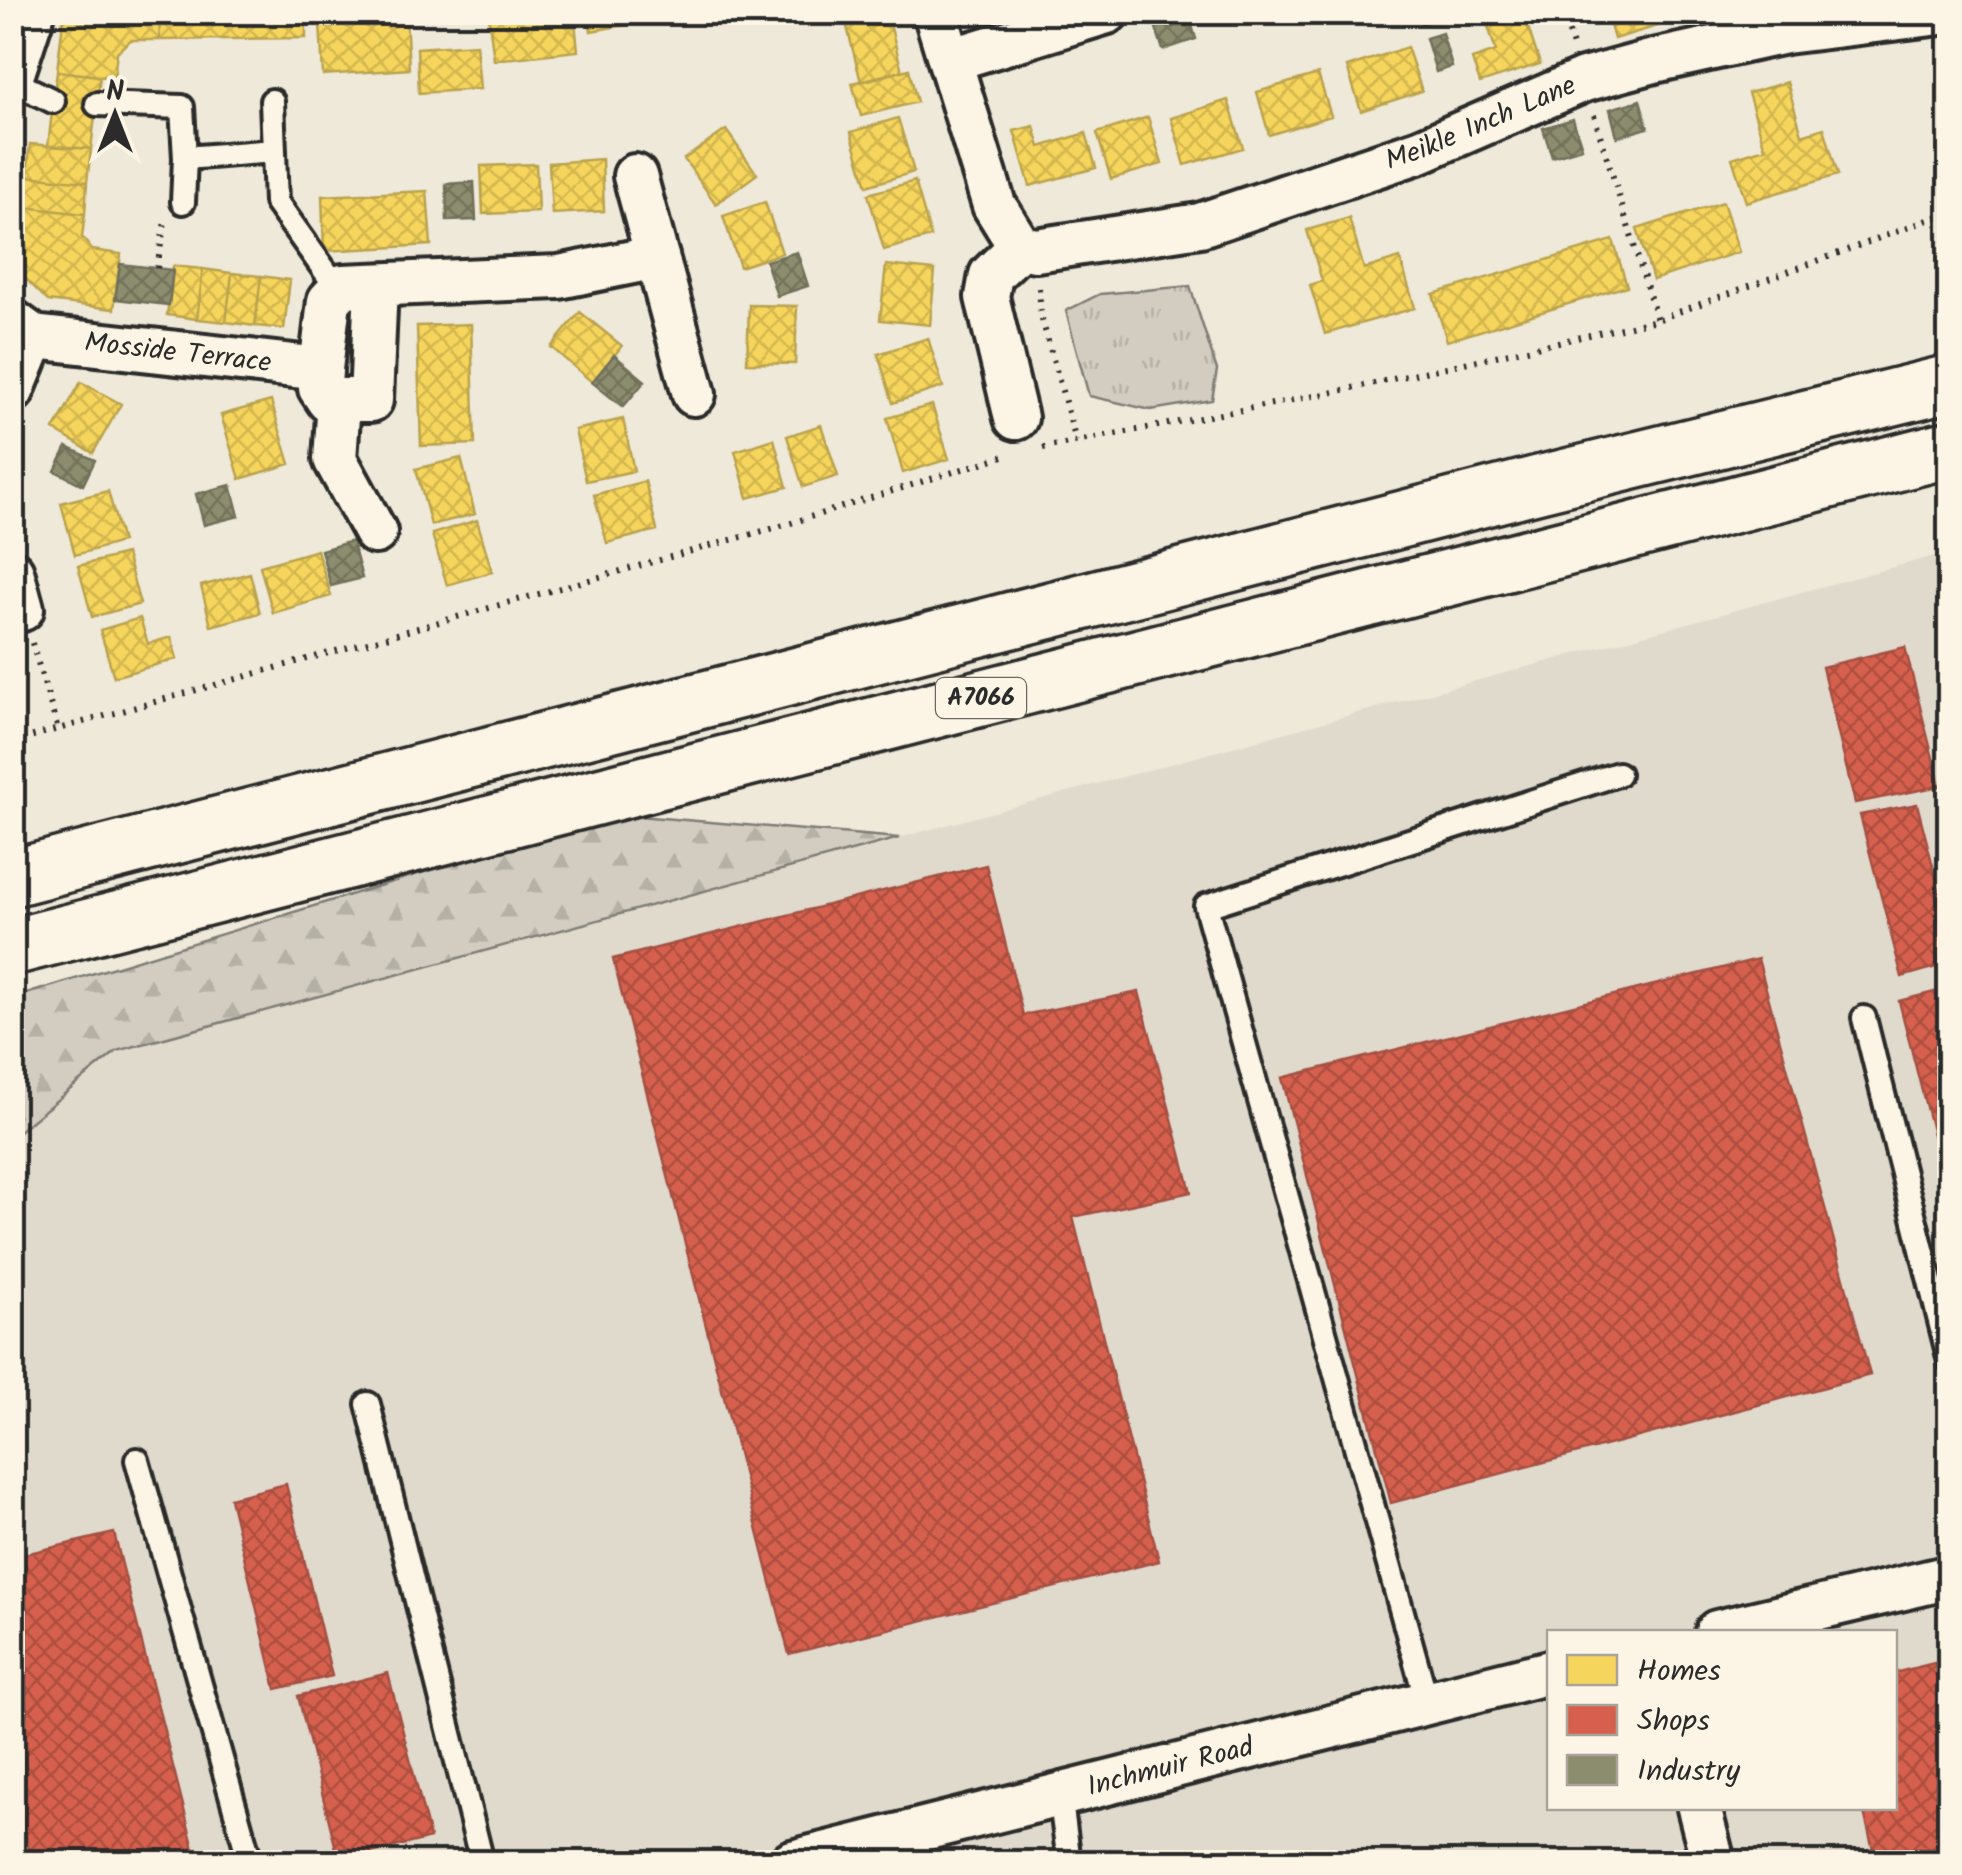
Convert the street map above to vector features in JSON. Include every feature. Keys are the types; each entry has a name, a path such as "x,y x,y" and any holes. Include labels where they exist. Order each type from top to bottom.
{"main road":[{"name":"A7066","path":"12,878 1500,494 1950,382"},
{"name":"A7066","path":"12,947 1950,449"}],"street":[{"path":"935,12 994,205 1028,249 991,275 987,297 1018,441"},
{"path":"950,60 1108,12"},
{"name":"Meikle Inch Lane","path":"1028,249 1200,226 1420,151 1584,80 1785,32 1948,12"},
{"path":"635,176 694,394"},
{"path":"375,532 322,473 330,386 330,301 357,287 559,277 656,257"},
{"path":"330,386 366,402 373,394 357,287"},
{"name":"Mosside Terrace","path":"12,392 23,329 330,386"},
{"path":"1726,1630 1950,1578"},
{"name":"Inchmuir Road","path":"792,1862 1547,1673"},
{"path":"1700,1810 1713,1862"}],"lane":[{"path":"18,49 53,101"},
{"path":"272,101 276,202 357,287"},
{"path":"96,104 182,107 183,202"},
{"path":"185,158 274,151"},
{"path":"1427,1702 1206,906 1618,774"},
{"path":"1864,1018 1950,1361"},
{"path":"368,1404 482,1862"},
{"path":"137,1460 250,1862"},
{"path":"1060,1794 1068,1862"}],"path":[{"path":"1563,12 1656,320"},
{"path":"157,268 163,222 183,202"},
{"path":"12,742 59,733 405,629 788,524 1018,441 1076,441 1330,394 1656,320 1950,212"},
{"path":"1028,249 1040,316 1076,441"},
{"path":"17,590 59,733"}],"shaded area":[{"path":"1949,552 1949,1862 13,1862 13,1136 116,1051"}],"green space":[{"path":"1190,286 1217,370 1212,400 1151,410 1089,396 1066,311 1100,294"},
{"path":"614,814 899,838 117,1051 13,1136 13,998"}],"building: Homes":[{"path":"74,12 159,12 160,40 130,40 117,52 114,78 57,71 63,21"},
{"path":"159,12 306,12 306,38 160,40"},
{"path":"574,12 578,51 494,60 488,13"},
{"path":"588,12 687,12 687,14 591,31"},
{"path":"831,12 872,12 834,21"},
{"path":"887,12 902,71 861,82 845,19"},
{"path":"1523,12 1540,64 1480,83 1472,59 1496,51 1486,20"},
{"path":"1606,12 1665,12 1668,23 1614,39"},
{"path":"406,17 409,69 323,75 320,23"},
{"path":"476,44 480,89 419,93 417,48"},
{"path":"1407,47 1422,91 1361,111 1347,67"},
{"path":"909,69 917,102 861,116 852,83"},
{"path":"57,71 100,76 91,149 48,146"},
{"path":"1318,74 1331,116 1269,135 1257,92"},
{"path":"1787,82 1802,135 1824,128 1838,175 1746,202 1732,158 1765,148 1748,93"},
{"path":"1228,100 1243,148 1185,165 1171,118"},
{"path":"1148,117 1162,164 1111,179 1097,133"},
{"path":"898,118 914,172 867,186 851,132"},
{"path":"1034,126 1040,147 1086,133 1096,168 1030,186 1014,131"},
{"path":"726,130 757,174 716,204 684,159"},
{"path":"30,144 91,149 87,182 27,176"},
{"path":"602,159 604,211 552,214 549,163"},
{"path":"536,164 538,212 483,214 481,166"},
{"path":"27,176 87,182 85,214 23,207"},
{"path":"915,181 931,237 884,250 868,194"},
{"path":"427,191 431,245 324,251 322,196"},
{"path":"765,202 782,253 740,267 723,216"},
{"path":"1723,202 1739,252 1653,280 1637,229"},
{"path":"23,207 85,214 82,237 92,250 121,254 114,309 48,301 17,270"},
{"path":"1349,218 1364,269 1400,258 1415,308 1325,334 1310,285 1322,281 1307,230"},
{"path":"1613,240 1627,286 1447,341 1433,294"},
{"path":"886,265 935,270 930,325 880,320"},
{"path":"173,266 203,269 197,319 167,315"},
{"path":"203,269 232,273 226,322 197,319"},
{"path":"232,273 261,276 255,326 226,322"},
{"path":"261,276 290,280 284,329 255,326"},
{"path":"749,305 797,306 795,364 747,363"},
{"path":"580,312 622,346 592,382 551,347"},
{"path":"471,324 475,444 421,446 417,326"},
{"path":"928,338 943,387 893,403 878,354"},
{"path":"81,382 121,404 93,453 54,430"},
{"path":"271,401 290,464 240,479 221,415"},
{"path":"932,405 949,459 903,473 887,418"},
{"path":"623,419 634,471 586,481 575,430"},
{"path":"821,425 838,476 803,487 787,436"},
{"path":"774,439 787,487 748,498 735,451"},
{"path":"461,458 475,514 431,525 416,469"},
{"path":"645,481 657,530 607,543 594,495"},
{"path":"108,491 122,542 75,555 61,503"},
{"path":"477,520 492,572 447,585 432,534"},
{"path":"317,550 331,596 273,613 260,566"},
{"path":"126,554 140,604 92,617 78,566"},
{"path":"250,573 260,613 211,626 201,586"},
{"path":"140,618 148,644 171,637 177,659 114,677 100,630"}],"building: Shops":[{"path":"1905,647 1940,786 1855,803 1822,667"},
{"path":"1917,804 1950,932 1950,963 1902,977 1860,815"},
{"path":"986,865 1023,1015 1139,992 1191,1192 1073,1217 1159,1561 789,1654 613,959"},
{"path":"1758,959 1870,1375 1391,1503 1282,1078"},
{"path":"1950,988 1950,1201 1899,1001"},
{"path":"286,1484 332,1676 276,1689 230,1498"},
{"path":"114,1533 196,1857 172,1862 32,1862 12,1777 12,1557"},
{"path":"1950,1659 1950,1862 1876,1862 1863,1810 1897,1810 1897,1672"},
{"path":"388,1673 430,1838 339,1861 298,1696"}],"building: Industry":[{"path":"979,12 1025,12 983,26"},
{"path":"1151,12 1188,12 1196,39 1163,50"},
{"path":"1417,12 1435,12 1437,19 1421,24"},
{"path":"1442,33 1452,67 1436,72 1426,38"},
{"path":"1640,100 1648,128 1617,137 1610,109"},
{"path":"1573,119 1582,148 1552,157 1543,128"},
{"path":"474,182 476,220 447,221 446,184"},
{"path":"797,252 808,286 777,296 766,261"},
{"path":"120,264 173,270 169,305 115,299"},
{"path":"614,355 645,381 623,407 592,382"},
{"path":"67,447 95,460 83,485 55,471"},
{"path":"231,485 239,516 204,525 196,494"},
{"path":"352,541 362,578 331,586 321,550"}]}
